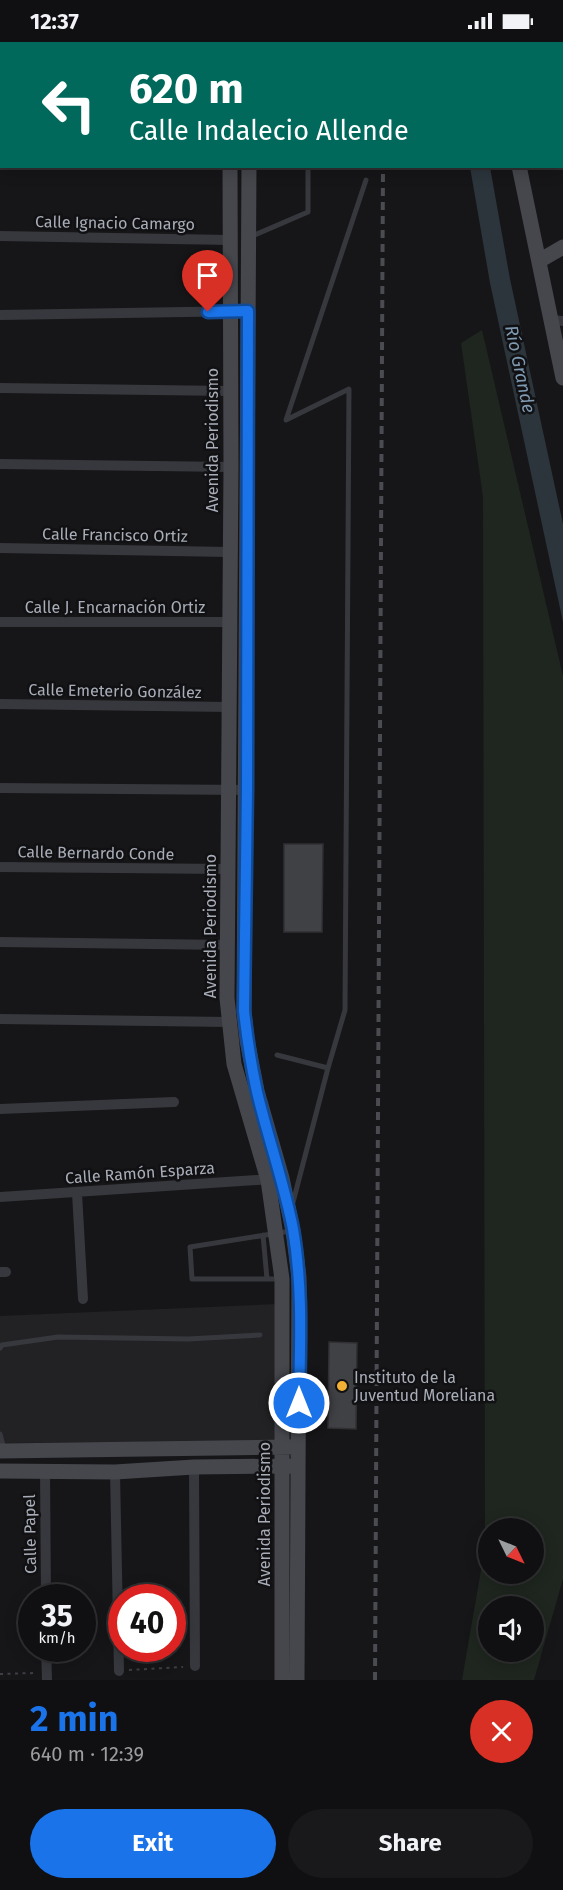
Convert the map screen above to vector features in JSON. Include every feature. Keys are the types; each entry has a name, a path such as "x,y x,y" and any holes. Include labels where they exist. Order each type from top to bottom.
{"street":[{"name":"Avenida Periodismo","path":"230,168 229,1022 234,1064 240,1088 291,1224 299,1277 297,1680"},
{"name":"Avenida Periodismo","path":"249,168 244,1011 247,1040 275,1179 270,1234 275,1279 282,1448 282,1680"},
{"path":"519,168 538,261 557,321 563,378"},
{"name":"Calle Ignacio Camargo","path":"0,236 230,240"},
{"path":"538,261 563,247"},
{"path":"0,315 248,311"},
{"path":"0,388 230,392"},
{"path":"0,464 231,467"},
{"name":"Calle Francisco Ortiz","path":"0,548 229,552"},
{"name":"Calle J. Encarnación Ortiz","path":"0,622 230,622"},
{"name":"Calle Emeterio González","path":"0,704 230,707"},
{"path":"0,788 247,790"},
{"name":"Calle Bernardo Conde","path":"0,867 228,869"},
{"path":"0,942 228,945"},
{"path":"0,1019 229,1022"},
{"path":"0,1109 174,1102"},
{"name":"Calle Ramón Esparza","path":"0,1197 275,1179"},
{"path":"76,1193 83,1299"},
{"path":"2,1451 282,1448 299,1445"},
{"path":"0,1471 114,1472 194,1467 299,1466"},
{"path":"194,1467 195,1666"},
{"name":"Calle Papel","path":"45,1470 46,1584"},
{"path":"114,1472 119,1671"}],"lane":[{"path":"249,237 308,212 308,168"},
{"path":"299,1277 192,1279 190,1247 270,1234 291,1224 327,1068 345,1010 349,389 286,420 366,180"},
{"path":"277,1055 327,1068"},
{"path":"0,1348 2,1345 58,1337 188,1339 260,1335"},
{"path":"0,1434 2,1451"}],"path":[{"path":"119,1671 195,1666"},
{"path":"0,1674 47,1676"}],"shaded area":[{"path":"482,330 563,676 563,1579 544,1645 544,1596 478,1596 478,1662 539,1662 534,1680 462,1680 479,1584 544,1584 544,1518 485,1518 483,497 461,343"},
{"path":"278,1304 278,1442 0,1443 0,1316"}],"water":[{"name":"Río Grande","path":"470,168 490,168 510,279 563,524 563,622 490,283"}],"building":[{"path":"284,844 323,844 322,932 284,932"},
{"name":"Instituto de la Juventud Moreliana","path":"329,1342 357,1343 356,1429 328,1428"}],"railway":[{"path":"375,1680 383,168"}],"place":[{"name":"Instituto de la Juventud Moreliana","path":"342,1386"}],"route":[{"path":"208,312 248,311 244,1011 257,1091 282,1178 293,1231 300,1298 299,1403"}]}
